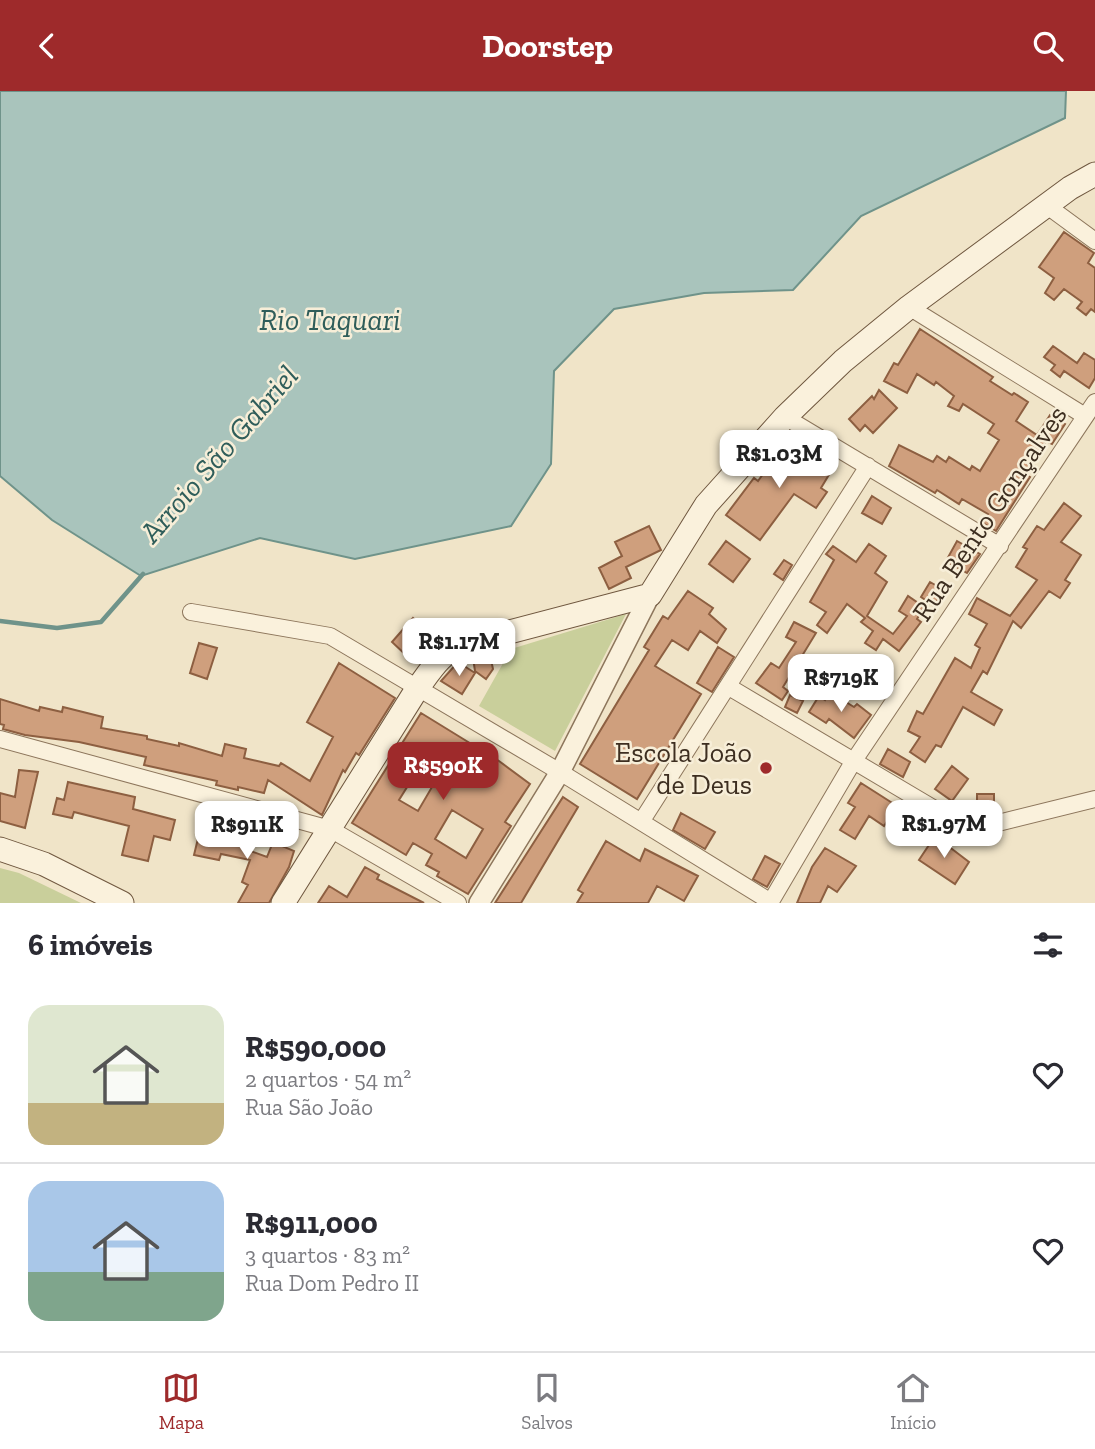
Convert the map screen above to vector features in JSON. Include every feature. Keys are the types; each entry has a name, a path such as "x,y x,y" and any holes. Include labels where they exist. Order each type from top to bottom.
{"main road":[{"path":"283,903 439,658 450,649 650,595 706,505 785,417 843,361 909,307 1046,205 1095,174"},
{"path":"0,849 44,864 122,903"}],"street":[{"path":"1046,205 1095,241"},
{"path":"909,307 1085,416"},
{"name":"Rua Bento Gonçalves","path":"770,902 853,762 1095,402"},
{"path":"785,417 1000,546"},
{"path":"640,822 729,687 868,466"},
{"path":"479,903 561,772 650,595"},
{"path":"191,612 330,636 561,772 770,902"},
{"path":"729,687 970,830 1095,799"},
{"path":"0,739 330,829 458,903"}],"green space":[{"path":"626,614 555,751 479,706 511,649"},
{"path":"0,868 19,873 81,903 0,903"}],"water":[{"name":"Rio Taquari","path":"0,91 1066,91 1065,118 861,216 793,290 704,293 614,309 554,371 551,464 511,526 355,559 260,538 141,576 52,520 0,476"}],"building":[{"path":"1064,232 1094,253 1088,263 1095,268 1095,312 1091,309 1086,315 1077,308 1082,302 1064,289 1054,300 1045,293 1054,278 1039,267"},
{"path":"920,329 993,377 990,381 1028,402 1016,421 1037,435 1050,415 1065,424 1052,444 1046,441 1025,474 1030,477 996,531 983,523 988,514 962,499 959,504 937,490 935,493 889,466 899,445 933,462 937,456 946,462 949,457 970,470 972,466 980,471 999,440 988,433 994,424 963,404 959,411 948,406 954,396 936,382 934,385 917,374 907,393 884,381 894,363 898,365"},
{"path":"1053,346 1077,363 1084,353 1095,360 1095,378 1089,388 1064,371 1060,377 1051,370 1055,365 1044,357"},
{"path":"879,390 897,408 873,433 865,425 860,431 849,419 872,396 874,399"},
{"path":"788,439 806,453 804,456 830,473 821,488 827,492 816,508 794,494 760,540 726,515 754,478 758,481"},
{"path":"872,496 891,508 882,524 862,513"},
{"path":"1064,503 1081,516 1061,542 1081,555 1065,580 1070,583 1060,598 1049,591 1021,628 1013,621 987,674 983,671 971,692 1002,710 994,725 963,707 941,747 936,745 925,762 910,752 920,737 908,731 917,711 923,714 955,658 971,668 980,648 975,645 987,624 969,614 977,598 1010,616 1037,580 1016,567 1027,549 1023,547 1037,526 1044,530"},
{"path":"649,526 661,550 626,567 631,578 609,589 599,568 622,556 615,542"},
{"path":"726,541 750,559 733,582 709,564"},
{"path":"957,541 980,554 967,573 946,561"},
{"path":"869,544 886,556 875,573 887,582 867,616 893,634 907,616 899,611 908,596 924,607 917,619 921,622 899,651 883,639 876,650 865,643 873,631 861,622 865,618 847,604 827,633 817,625 826,612 810,602 834,560 826,554 833,546 856,562"},
{"path":"784,560 792,565 783,580 774,574"},
{"path":"930,582 944,590 934,606 921,597"},
{"path":"688,591 713,608 709,614 726,629 717,643 700,631 688,650 672,640 655,666 701,694 637,799 580,764 649,650 644,647 663,616 668,619"},
{"path":"413,618 429,633 408,657 392,642"},
{"path":"794,622 816,633 783,687 788,691 782,700 756,683 771,663 779,668 796,642 786,637"},
{"path":"199,643 217,648 207,679 190,673"},
{"path":"718,647 734,657 712,692 697,683"},
{"path":"490,655 493,669 486,679 475,671 473,658"},
{"path":"458,662 475,673 462,694 441,681"},
{"path":"339,663 395,698 359,755 356,753 345,772 343,770 322,815 268,780 264,793 238,787 238,790 216,785 217,781 144,765 146,757 79,742 25,735 3,729 4,725 0,724 0,699 39,711 40,707 62,712 63,707 103,717 101,728 147,736 147,739 179,746 179,743 222,756 225,744 246,749 244,758 279,766 281,763 310,781 333,737 307,722"},
{"path":"830,692 854,707 857,704 871,715 854,738 829,719 826,723 809,712 819,696 825,700"},
{"path":"790,695 803,701 797,713 785,707"},
{"path":"421,713 499,761 530,784 505,822 511,826 468,894 437,876 439,872 426,865 432,854 413,843 406,855 352,823","holes":["424,760 442,770 418,811 399,800","452,810 483,829 466,858 435,839"]},
{"path":"888,749 910,762 903,777 880,764"},
{"path":"952,766 968,779 952,801 935,789"},
{"path":"19,770 38,772 25,828 0,821 0,793 15,797"},
{"path":"68,782 135,797 133,809 175,820 170,840 154,836 148,861 122,855 129,826 74,812 72,818 53,814 57,798 64,800"},
{"path":"861,783 897,806 884,826 869,816 855,839 840,830 855,807 848,803"},
{"path":"977,794 994,794 994,813 977,817"},
{"path":"563,797 578,807 521,903 495,903"},
{"path":"681,813 715,832 705,849 673,830"},
{"path":"202,822 248,834 245,849 267,857 273,842 294,851 289,867 269,903 238,903 248,885 242,882 250,860 221,854 219,860 194,855"},
{"path":"935,836 969,862 955,884 919,860"},
{"path":"606,841 640,861 645,849 698,876 684,901 657,886 648,903 577,903 583,893 578,890"},
{"path":"825,848 856,866 837,892 828,886 820,903 797,903 812,867"},
{"path":"765,856 780,864 767,887 753,879"},
{"path":"365,867 379,875 377,879 424,903 318,903 329,886 347,897"}],"waterway":[{"name":"Arroio São Gabriel","path":"0,621 57,628 101,622 143,574"}],"place":[{"name":"Escola João de Deus","path":"766,768"}]}
